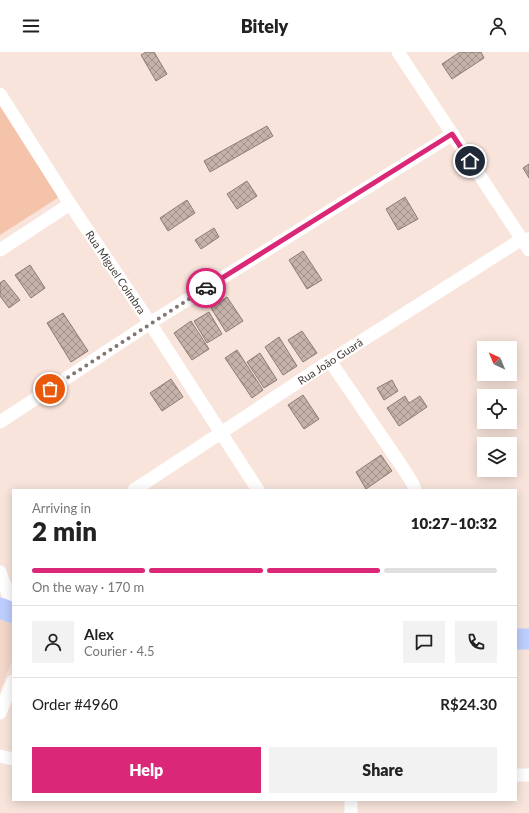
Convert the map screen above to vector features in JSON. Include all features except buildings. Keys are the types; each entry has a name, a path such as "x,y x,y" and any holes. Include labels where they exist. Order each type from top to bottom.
{"main road":[{"path":"0,608 12,613"},
{"path":"517,639 529,639"}],"street":[{"path":"398,52 527,243"},
{"name":"Rua Miguel Coimbra","path":"0,94 70,204 150,323 257,489"},
{"path":"0,422 150,323 452,134"},
{"path":"0,250 70,204"},
{"name":"Rua João Guará","path":"136,489 330,361 527,243"},
{"path":"330,361 401,465 415,489"},
{"path":"5,572 12,604"},
{"path":"0,714 12,684"},
{"path":"0,756 12,759"},
{"path":"517,775 529,775"},
{"path":"351,801 351,813"}],"shaded area":[{"path":"0,102 59,197 0,235"},
{"path":"0,619 12,624 12,661 0,691"}],"way so far":[{"path":"50,389 206,288"}],"route":[{"path":"206,288 389,172 452,134 470,161"}]}
